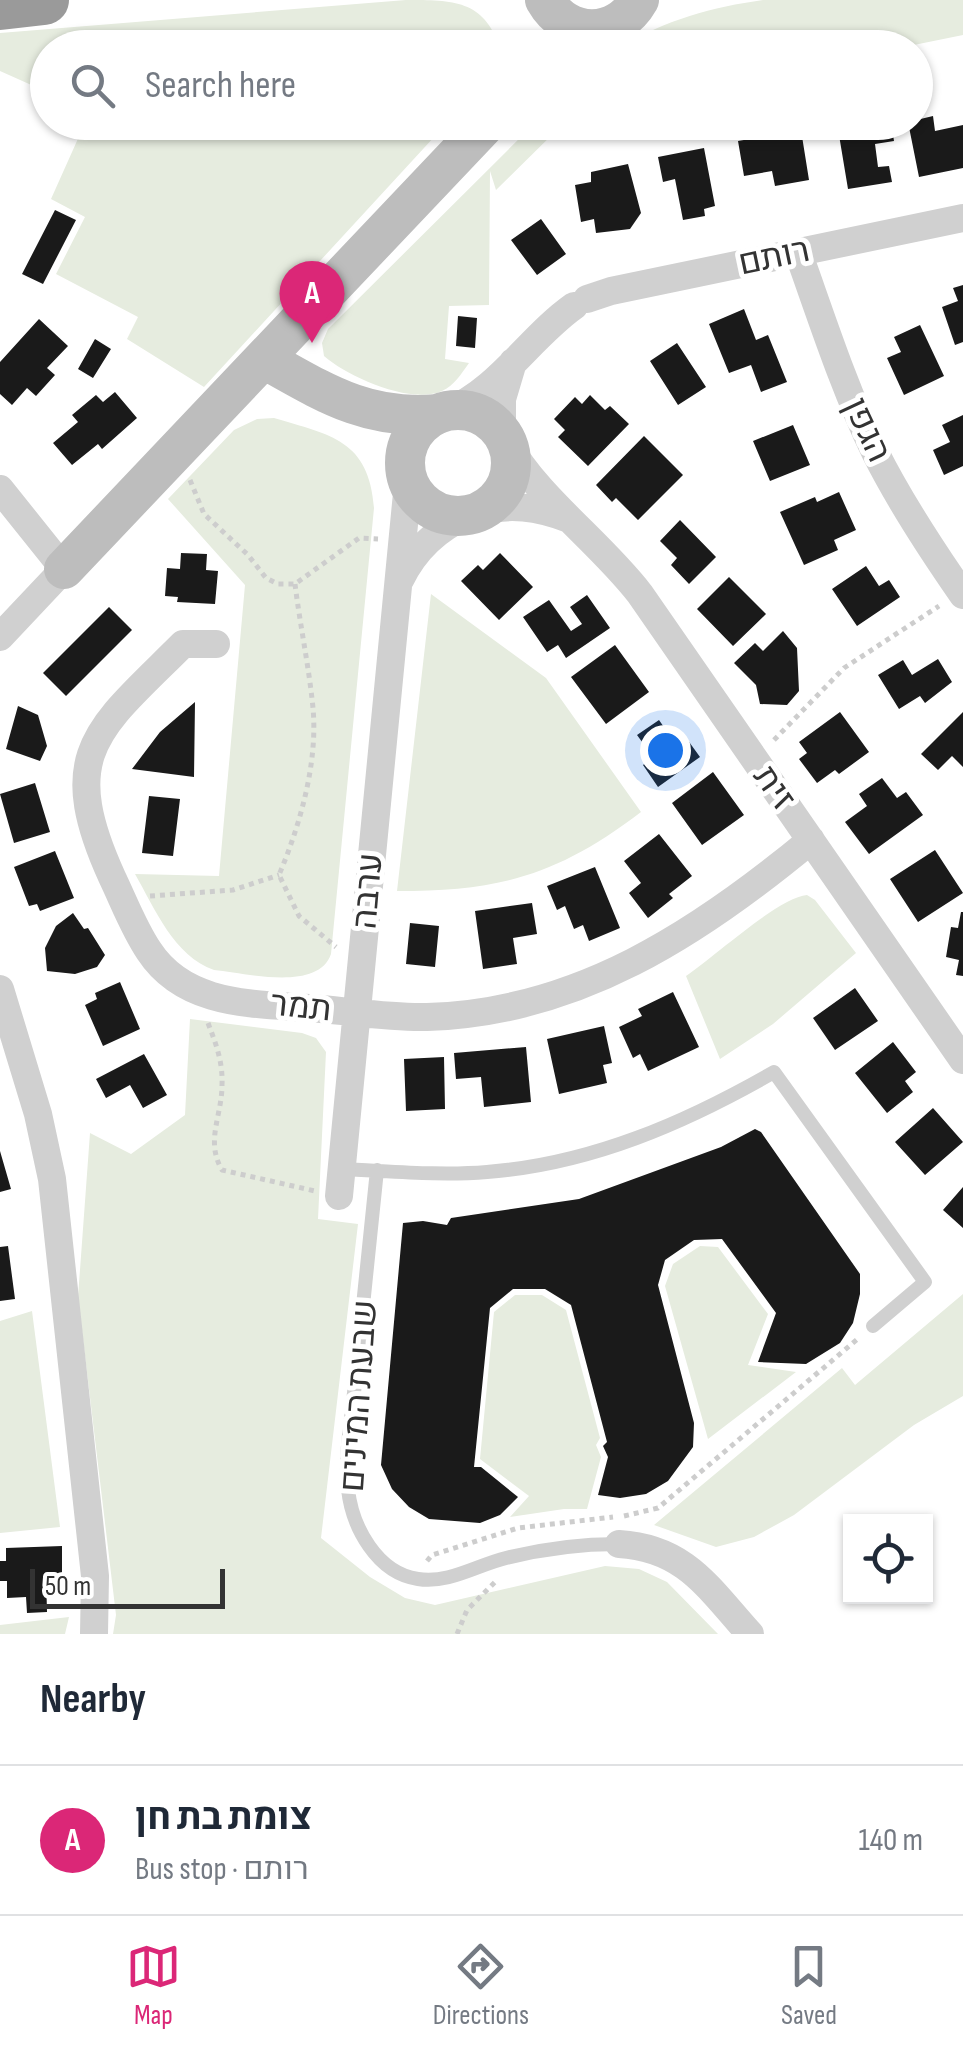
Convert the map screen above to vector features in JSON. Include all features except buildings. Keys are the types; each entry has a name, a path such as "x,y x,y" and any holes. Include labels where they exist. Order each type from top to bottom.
{"highway":[{"path":"0,5 44,0"}],"main road":[{"path":"546,3 562,20 578,28 632,9"},
{"path":"546,3 546,30"},
{"path":"600,30 632,9"},
{"path":"64,570 471,140"},
{"path":"264,359 338,400 382,438 420,500 438,512 473,513 495,500 507,483 510,463 504,438 478,414 377,412 338,400"},
{"path":"407,476 406,453 414,434 443,412"}],"street":[{"name":"רותם","path":"443,412 476,396 550,324 580,303 611,291 963,218"},
{"name":"הגפן","path":"798,252 875,451 901,500 962,594"},
{"path":"504,438 502,399 513,360"},
{"name":"זית","path":"504,438 532,480 576,522 640,594 963,1060"},
{"name":"ערבה","path":"340,1183 407,476"},
{"path":"0,489 64,570 0,636"},
{"path":"473,513 499,506 522,507 545,510 576,522"},
{"name":"ערבה","path":"397,586 424,546 452,522 473,513"},
{"name":"תמר","path":"216,644 183,644 109,718 92,747 86,780 100,851 122,897 155,960 173,978 197,992 226,1000 426,1017 481,1013 536,1001 592,983 646,958 701,925 811,840"},
{"path":"0,989 38,1114 54,1191 95,1576 94,1634"},
{"path":"620,1544 662,1552 686,1565 750,1634"}],"lane":[{"path":"340,1183 377,1170 483,1172 569,1160 666,1127 774,1072 925,1282 874,1326"},
{"name":"שבעת המינים","path":"377,1170 347,1464 348,1490 353,1515 370,1547 395,1571 412,1578"},
{"path":"412,1578 439,1580 519,1555 620,1544"}],"path":[{"path":"178,450 204,514 248,555 266,578 278,584 294,584 358,538 402,541"},
{"path":"294,584 314,730 302,806 279,875 299,916 323,939 361,962"},
{"path":"755,761 844,668 962,594"},
{"path":"122,897 233,890 279,875"},
{"path":"197,992 220,1056 219,1116 212,1138 214,1157 222,1170 340,1183"},
{"path":"412,1578 432,1555 518,1528 658,1508 874,1326"},
{"path":"457,1634 467,1610 495,1582"}],"shaded area":[{"path":"406,0 465,6 492,30 37,30"},
{"path":"763,0 963,0 963,35 933,41 933,30 653,30 726,6"},
{"path":"30,31 30,84 0,71 0,33"},
{"path":"77,140 431,140 204,387 127,339 138,317 56,274 85,217 51,199"},
{"path":"518,140 547,140 496,190 490,171 489,305 449,306 445,359 469,363 446,389 429,394 397,392 348,372 324,356 322,343 328,329"},
{"path":"274,418 344,444 364,468 374,508 331,954 324,966 297,977 214,970 200,963 167,930 135,874 219,876 245,585 168,499 234,430 257,419"},
{"path":"431,594 546,678 641,812 582,851 527,875 467,888 397,891"},
{"path":"807,895 856,953 773,1024 720,1059 686,976 780,906"},
{"path":"190,1019 302,1033 316,1038 326,1052 318,1219 358,1224 321,1538 370,1577 405,1598 435,1605 605,1566 639,1569 667,1582 718,1634 113,1634 116,1615 78,1297 90,1133 131,1154 185,1115"},
{"path":"700,1246 718,1247 768,1314 748,1365 796,1372 708,1439 665,1286 673,1264"},
{"path":"963,1294 963,1396 914,1425 794,1515 754,1537 716,1547 654,1525 842,1368 855,1385"},
{"path":"515,1295 542,1295 566,1310 600,1438 596,1445 601,1457 587,1509 510,1517 529,1496 480,1459 494,1312"},
{"path":"32,1311 60,1527 0,1533 0,1321"},
{"path":"69,1617 65,1634 0,1634 0,1625"}],"place":[{"name":"צומת בת חן","path":"312,343"}]}
